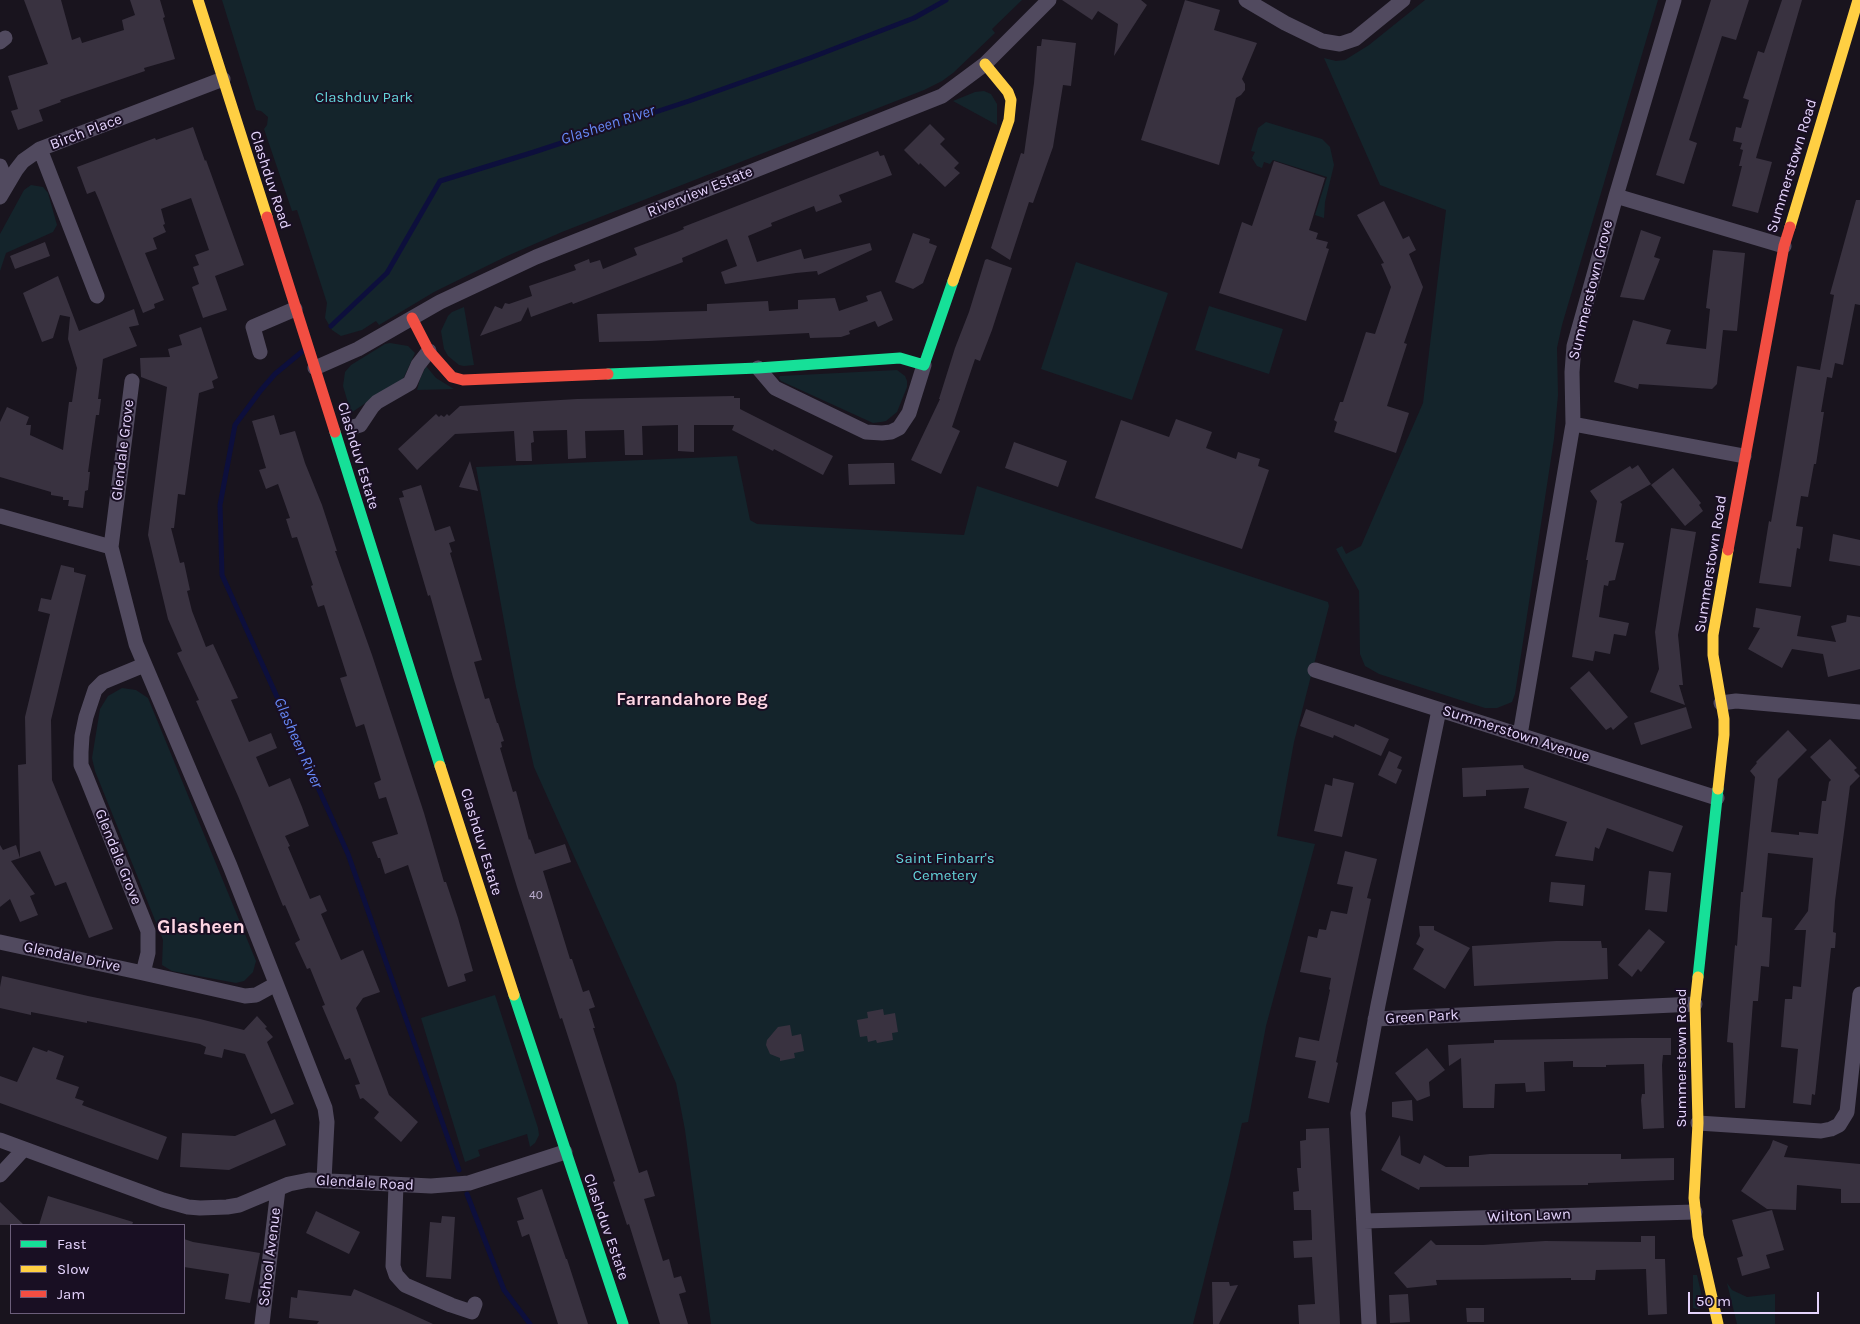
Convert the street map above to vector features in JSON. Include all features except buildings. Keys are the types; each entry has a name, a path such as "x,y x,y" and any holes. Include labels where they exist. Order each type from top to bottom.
{"street":[{"name":"Clashduv Road","path":"198,0 313,362"},
{"name":"Riverview Estate","path":"313,362 358,350 440,302 536,256 942,96 985,64 1049,0"},
{"path":"1246,0 1285,23 1331,44 1340,44 1355,39 1403,0"},
{"name":"Summerstown Grove","path":"1520,735 1573,424 1572,372 1574,346 1674,0"},
{"name":"Summerstown Road","path":"1718,1324 1698,1236 1695,1212 1698,1123 1695,1004 1724,735 1724,719 1713,655 1713,634 1744,456 1784,246 1858,0"},
{"path":"758,368 775,388 866,432 882,434 899,428 909,413 1009,120 1011,100 1008,92 985,64"},
{"name":"Birch Place","path":"97,296 40,149 223,79"},
{"path":"0,197 7,183 23,161 40,149"},
{"path":"0,166 7,183"},
{"path":"1616,196 1784,246"},
{"path":"260,352 253,327 295,309"},
{"path":"412,318 429,351 452,377 463,380 758,368 900,358 924,365"},
{"path":"353,427 360,425 377,402 410,383 418,365 429,351"},
{"name":"Clashduv Estate","path":"313,362 470,860 622,1324"},
{"name":"Glendale Grove","path":"132,381 111,547 136,644 144,665 215,829 325,1108 327,1122 324,1180"},
{"path":"1573,424 1744,456"},
{"path":"0,516 111,547"},
{"name":"Glendale Grove","path":"143,973 148,953 148,931 81,765 80,752 86,717 95,690 103,682 144,665"},
{"name":"Summerstown Avenue","path":"1315,670 1716,798"},
{"path":"1721,703 1736,701 1860,712"},
{"name":"Green Park","path":"1439,710 1375,1019 1695,1004"},
{"name":"Glendale Drive","path":"0,942 143,973"},
{"path":"143,973 245,996 256,995 276,984"},
{"path":"1698,1123 1821,1131 1832,1130 1839,1125 1846,1112 1860,994"},
{"path":"1369,1324 1358,1113 1375,1019"},
{"name":"Glendale Road","path":"0,1140 159,1198 188,1207 200,1208 226,1207 240,1204 297,1182 324,1180 396,1185 447,1186 469,1184 566,1152"},
{"path":"0,1175 24,1148"},
{"path":"396,1185 392,1266 396,1275 405,1285 463,1310 472,1312 475,1304"},
{"name":"School Avenue","path":"262,1321 278,1189"},
{"name":"Wilton Lawn","path":"1364,1221 1695,1212"}],"green space":[{"name":"Clashduv Park","path":"222,0 1022,0 992,29 995,33 953,73 924,90 562,232 507,256 434,292 379,325 376,321 362,330 341,336 332,330 325,318 327,303 297,210 292,211 264,129 267,125 268,117 261,111 256,110"},
{"path":"1425,0 1658,0 1562,325 1557,348 1558,395 1554,439 1515,694 1512,702 1497,708 1485,708 1379,674 1365,666 1360,654 1359,591 1336,549 1342,546 1346,554 1361,546 1423,403 1446,210 1380,185 1324,58 1336,61 1345,60 1369,45"},
{"path":"984,91 991,94 997,104 997,125 953,101 975,92"},
{"path":"1266,122 1322,139 1330,147 1334,165 1325,202 1324,218 1315,215 1327,177 1273,160 1270,164 1264,162 1262,168 1257,166 1252,158 1255,152 1251,151 1258,128"},
{"path":"31,185 43,187 48,193 57,225 53,232 6,253 0,271 0,234 24,190"},
{"path":"1076,262 1168,293 1132,400 1041,369"},
{"path":"1209,306 1283,329 1269,374 1195,350"},
{"path":"464,307 474,365 464,366 459,365 448,356 444,349 441,331 448,316 452,312"},
{"path":"385,344 408,346 415,353 404,377 401,382 389,387 351,413 343,386 345,372 351,365"},
{"path":"426,366 436,378 454,389 417,390"},
{"path":"897,370 905,376 907,387 897,412 886,421 873,423 781,381 779,378 780,376"},
{"name":"Saint Finbarr's Cemetery","path":"737,456 750,520 757,524 964,535 977,486 1328,602 1329,606 1294,742 1277,836 1315,844 1266,1026 1248,1122 1242,1123 1193,1324 711,1324 685,1130 676,1083 534,767 516,687 476,467"},
{"path":"122,688 136,690 148,698 256,961 253,972 244,981 236,983 172,971 162,965 163,940 95,771 92,758 100,709 108,696"},
{"path":"495,995 539,1135 535,1143 530,1147 527,1134 478,1150 480,1156 465,1162 421,1018"},
{"path":"1693,1275 1697,1275 1704,1306 1698,1309 1693,1308"},
{"path":"1727,1283 1732,1290 1747,1297 1775,1294 1775,1324 1737,1324"}],"waterway":[{"name":"Glasheen River","path":"331,326 387,273 440,181 689,101 810,58 914,18 946,0"},
{"name":"Glasheen River","path":"304,350 275,374 235,425 220,505 222,575 348,854 459,1170"},
{"name":"Glasheen River","path":"467,1194 504,1290 530,1324"}],"traffic: fast":[{"path":"608,374 758,368 900,358 924,365 953,281"},
{"path":"335,432 440,766"},
{"path":"1698,977 1718,789"},
{"path":"514,995 623,1324"}],"traffic: slow":[{"path":"198,0 267,217"},
{"path":"1790,227 1858,0"},
{"path":"953,281 1009,120 1011,100 1008,92 985,64"},
{"path":"1718,789 1724,719 1713,655 1713,635 1728,550"},
{"path":"440,766 514,995"},
{"path":"1698,977 1695,1004 1698,1123 1694,1198 1698,1236 1718,1324"}],"traffic: jam":[{"path":"267,217 335,432"},
{"path":"1728,550 1784,246 1790,227"},
{"path":"412,318 429,351 452,377 463,380 608,374"}],"district":[{"name":"Farrandahore Beg","path":"692,700"},
{"name":"Glasheen","path":"201,927"}]}
